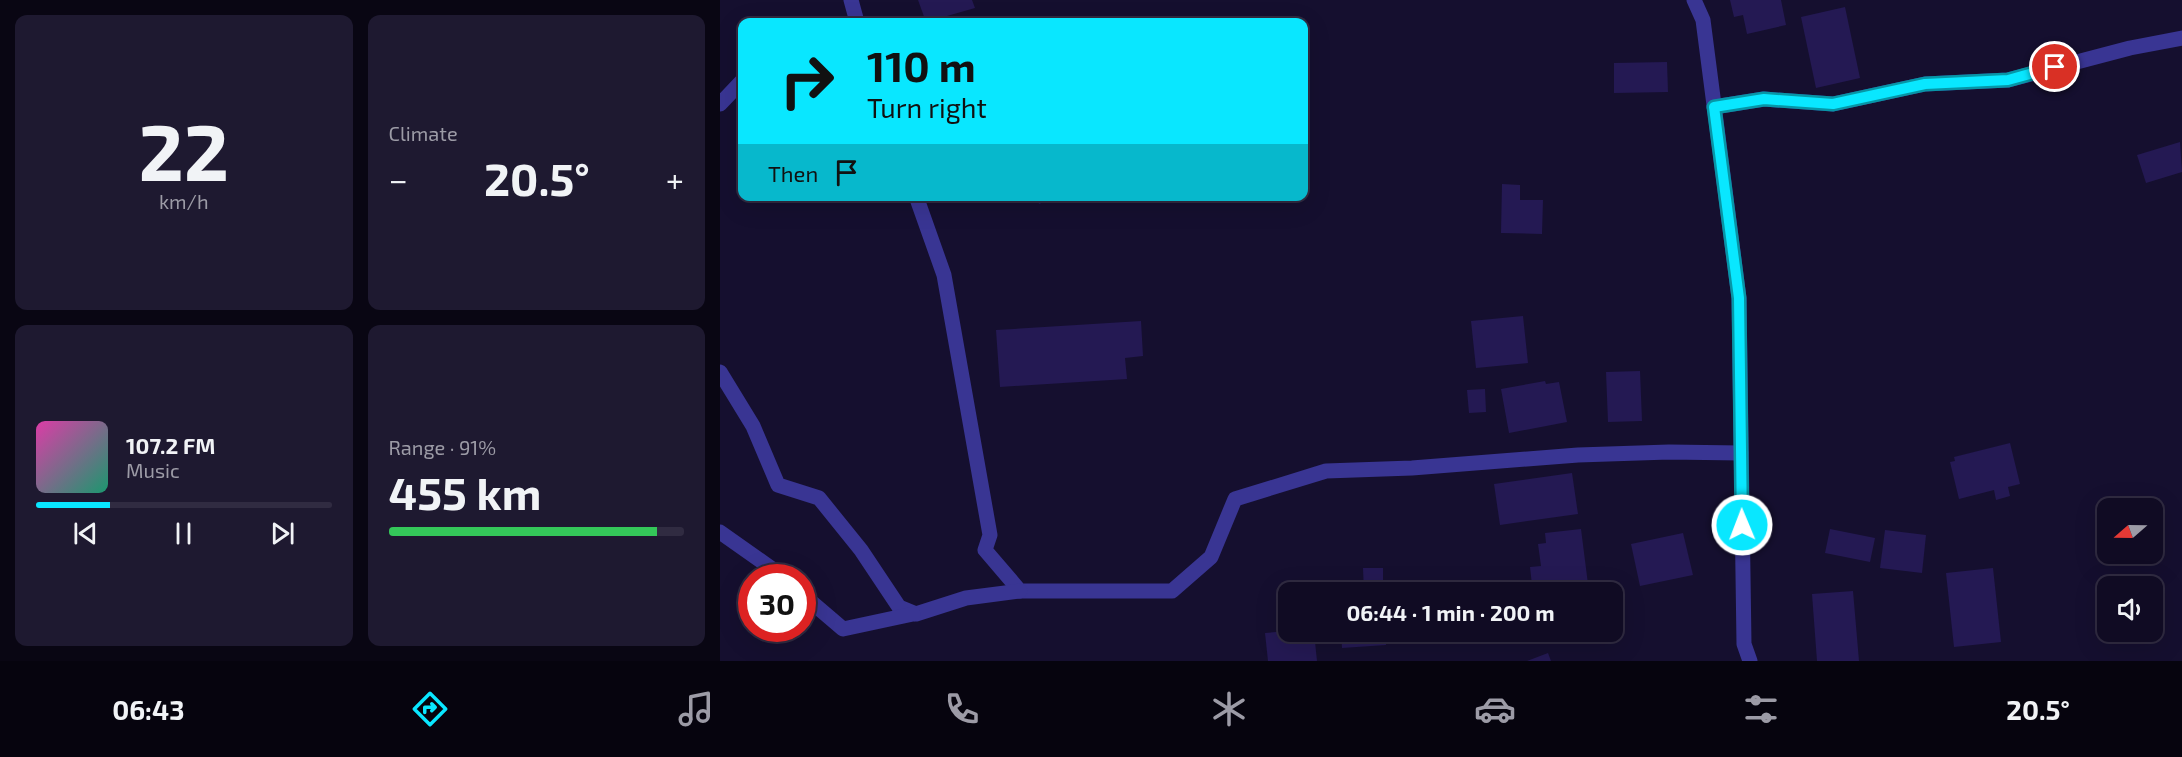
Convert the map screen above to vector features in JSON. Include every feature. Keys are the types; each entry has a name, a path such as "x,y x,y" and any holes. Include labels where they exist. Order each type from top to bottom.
{"street":[{"path":"851,0 856,18"},
{"path":"1694,0 1703,20 1739,298 1744,644 1750,661"},
{"path":"1714,107 1764,99 1833,104 1925,84 2008,80 2130,48 2182,38"},
{"path":"720,104 738,85"},
{"path":"922,201 944,275 990,535 985,550 1020,591"},
{"path":"720,372 753,426 778,485 819,498 861,550 899,607 916,614"},
{"path":"816,606 843,629 916,614 966,598 1020,591 1172,591 1211,558 1235,499 1326,471 1412,468 1635,453 1741,453"},
{"path":"720,532 765,564"}],"building":[{"path":"918,0 972,0 975,8 940,18 925,18"},
{"path":"1730,0 1781,0 1786,25 1747,34 1743,15 1734,17"},
{"path":"1845,7 1860,78 1816,88 1801,17"},
{"path":"1667,62 1668,92 1614,93 1614,63"},
{"path":"2180,142 2182,172 2146,183 2137,155"},
{"path":"1502,184 1520,185 1520,200 1543,200 1542,234 1501,233"},
{"path":"1523,316 1528,363 1476,368 1471,321"},
{"path":"1141,321 1143,356 1125,358 1127,379 1000,387 996,330"},
{"path":"1640,371 1642,421 1608,422 1606,372"},
{"path":"1545,381 1546,384 1559,382 1567,422 1509,433 1501,389"},
{"path":"1485,389 1486,412 1469,413 1467,390"},
{"path":"2010,443 2020,484 2008,487 2010,496 1996,500 1994,490 1959,499 1950,462 1955,461 1954,457"},
{"path":"1572,473 1578,514 1500,525 1494,484"},
{"path":"1581,529 1588,582 1532,582 1530,567 1541,566 1538,544 1546,543 1545,533"},
{"path":"1830,529 1875,538 1870,562 1825,553"},
{"path":"1885,530 1926,535 1922,573 1880,568"},
{"path":"1683,533 1693,575 1640,586 1631,544"},
{"path":"1363,568 1383,568 1383,582 1364,582"},
{"path":"1993,568 2001,642 1954,647 1946,573"},
{"path":"1853,591 1859,661 1817,661 1812,594"},
{"path":"1278,632 1278,642 1315,642 1317,661 1268,661 1265,633"},
{"path":"1342,642 1386,642 1386,645 1342,648"},
{"path":"1548,653 1551,661 1527,661"}],"route":[{"path":"1742,525 1739,298 1714,107 1764,99 1833,104 1925,84 2008,80 2055,67"}]}
